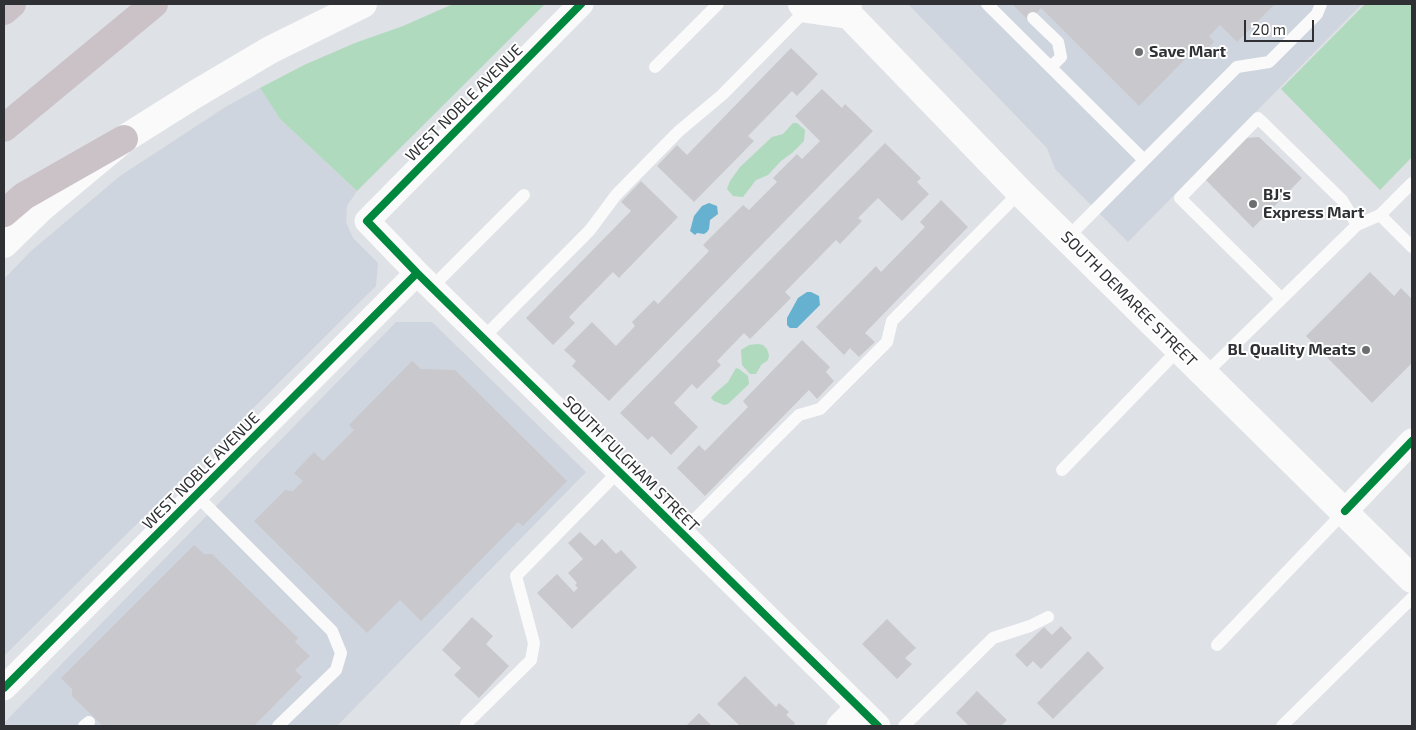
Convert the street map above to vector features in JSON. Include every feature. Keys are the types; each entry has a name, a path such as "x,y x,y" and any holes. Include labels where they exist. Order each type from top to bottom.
{"highway":[{"path":"4,11 12,4"},
{"path":"4,128 154,4"},
{"path":"4,213 24,196 124,139"}],"main road":[{"path":"4,244 40,208 124,139 270,50 363,4"},
{"name":"SOUTH DEMAREE STREET","path":"805,6 852,7 1020,192 1412,579"}],"street":[{"name":"WEST NOBLE AVENUE","path":"367,221 581,4"},
{"name":"SOUTH FULGHAM STREET","path":"367,221 483,338 878,726"},
{"name":"WEST NOBLE AVENUE","path":"4,688 196,495 425,280"},
{"path":"1345,511 1412,442"},
{"path":"839,726 858,707"}],"lane":[{"path":"655,67 718,4"},
{"path":"987,4 1144,160"},
{"path":"1067,238 1237,67 1270,62 1317,14 1321,4"},
{"path":"483,338 590,230 623,188 679,131 722,95 805,6"},
{"path":"1036,15 1058,42 1061,57 1051,67"},
{"path":"1282,298 1180,198 1258,118 1342,200 1356,225"},
{"path":"1206,374 1356,225 1380,215 1412,183"},
{"path":"681,533 799,415 820,409 887,342 892,321 1020,192"},
{"path":"425,280 524,195"},
{"path":"1380,215 1412,247"},
{"path":"1062,470 1180,348"},
{"path":"466,724 532,660 534,643 516,576 619,471"},
{"path":"196,495 332,631 341,653 336,670 278,726"},
{"path":"1217,645 1345,511"},
{"path":"1282,726 1412,598"},
{"path":"904,726 993,638 1030,626 1048,617"}],"shaded area":[{"path":"908,4 1362,4 1128,242 1055,169 1047,148"},
{"path":"260,88 280,119 357,191 347,206 346,222 353,238 378,263 376,286 4,656 4,279 31,251 120,176 227,106"},
{"path":"396,322 432,322 586,472 337,726 4,726 4,723"}],"green space":[{"path":"453,4 545,4 357,191 280,119 260,88 304,65"},
{"path":"1365,4 1412,4 1412,157 1380,190 1281,89"},
{"path":"793,123 797,123 805,130 804,141 768,175 756,180 743,197 733,196 727,189 740,167 772,137 783,134"},
{"path":"749,345 763,345 767,349 768,360 761,365 756,374 750,374 742,365 741,350"},
{"path":"736,368 748,376 749,384 728,404 724,405 714,401 711,398 713,395 728,382"}],"water":[{"path":"709,203 717,206 718,214 710,220 707,232 695,235 690,231 694,216 702,206"},
{"path":"807,292 819,296 820,305 797,328 790,328 787,325 787,318 798,298"}],"building":[{"name":"Save Mart","path":"1012,4 1275,4 1237,42 1220,25 1209,36 1214,42 1201,55 1195,49 1139,106 1041,8 1029,21"},
{"path":"791,48 818,74 797,96 792,91 748,136 754,141 694,202 657,166 677,145 687,155"},
{"path":"822,89 842,108 845,104 873,131 609,401 572,366 576,361 564,350 592,322 616,346 635,326 632,322 654,300 658,304 709,251 703,245 743,205 749,210 777,182 773,178 797,154 802,159 820,141 795,116"},
{"name":"BJ's Express Mart","path":"1259,137 1302,178 1253,228 1205,179 1246,138"},
{"path":"885,143 921,178 917,182 929,194 902,221 878,198 858,218 862,221 840,244 836,240 785,292 791,298 750,339 744,333 717,361 721,365 697,389 692,384 674,403 698,427 671,455 652,436 648,440 620,413"},
{"path":"641,181 678,217 619,278 613,272 569,317 575,323 553,345 526,318 631,211 621,202"},
{"path":"941,200 968,227 865,333 875,342 859,357 850,348 844,355 816,327 876,266 881,272 925,227 920,222"},
{"name":"BL Quality Meats","path":"1370,272 1394,296 1401,288 1412,299 1412,363 1372,403 1306,336"},
{"path":"802,340 830,367 826,372 834,381 817,399 809,390 705,496 677,468 699,445 705,451 748,407 743,401"},
{"path":"412,361 421,369 455,370 567,481 523,526 518,522 421,621 400,600 367,633 254,521 285,490 293,491 303,481 294,473 314,452 323,461 354,430 349,425"},
{"path":"580,532 595,546 602,539 616,554 621,550 637,567 572,629 537,593 557,574 574,592 578,588 575,585 577,583 568,573 583,559 568,543"},
{"path":"194,545 204,554 212,554 298,638 295,642 310,656 295,670 302,677 254,726 103,726 72,696 72,689 61,678"},
{"path":"472,617 493,636 486,644 509,666 479,698 454,675 461,668 442,650"},
{"path":"887,619 916,648 905,658 912,664 897,679 862,644"},
{"path":"1061,626 1072,638 1041,669 1033,661 1027,667 1015,655 1044,627 1052,635"},
{"path":"1088,651 1104,668 1053,719 1037,703"},
{"path":"745,676 776,707 779,703 789,712 786,715 795,723 795,726 740,726 717,704"},
{"path":"977,691 1007,720 1001,726 969,726 956,713"},
{"path":"699,713 712,726 686,726"}],"cycle path":[{"path":"581,4 367,221 417,273 878,726"},
{"path":"4,688 417,273"},
{"path":"1345,511 1412,441"}],"place":[{"name":"Save Mart","path":"1139,52"},
{"name":"BJ's Express Mart","path":"1253,204"},
{"name":"BL Quality Meats","path":"1366,350"}]}
